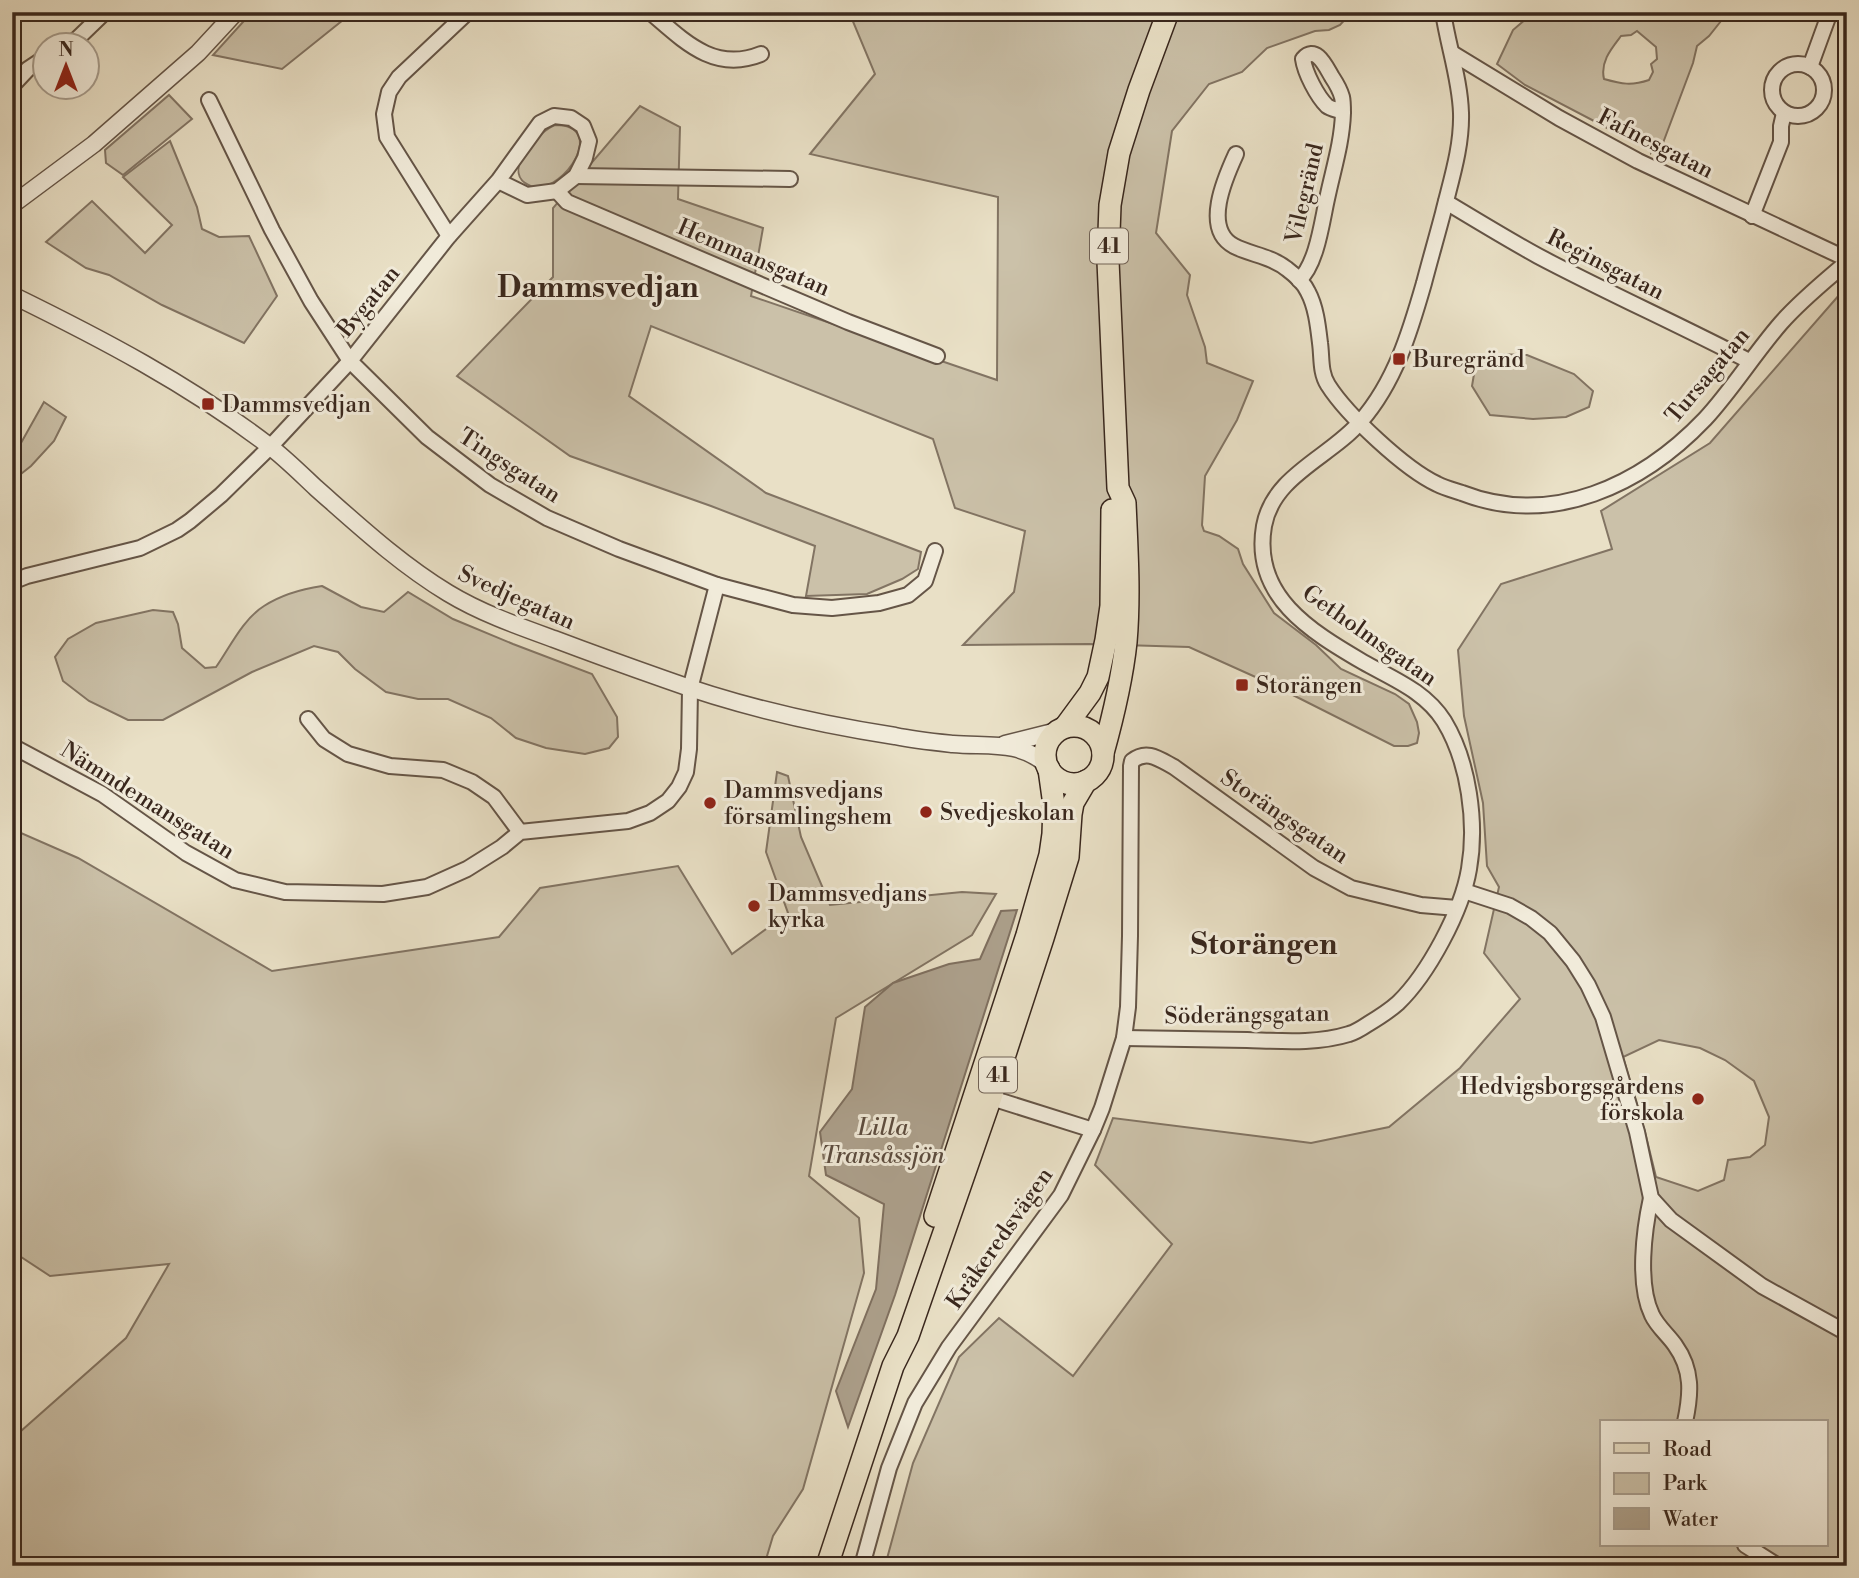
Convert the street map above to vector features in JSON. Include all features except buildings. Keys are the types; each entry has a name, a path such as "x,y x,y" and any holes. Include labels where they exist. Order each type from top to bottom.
{"main road":[{"name":"41","path":"983,1095 1068,857 1073,803 1086,781 1099,770 1102,762 1120,680 1128,607 1125,503 1118,488 1108,261 1110,205 1119,153 1168,12"},
{"name":"41","path":"827,1566 893,1366 908,1336 983,1095 1050,855 1054,805 1045,755 1046,746 1090,693 1098,677 1111,606 1112,504 1118,488"},
{"path":"1061,729 1078,726 1091,730 1100,740 1103,753"},
{"path":"1048,767 1054,776 1065,782 1086,781"}],"street":[{"path":"85,32 106,12"},
{"path":"449,236 387,137 384,114 389,92 399,77 468,12"},
{"path":"650,12 692,47 722,61 747,60 761,54"},
{"name":"Getholmsgatan","path":"1443,12 1461,108 1460,141 1446,202 1406,340 1392,375 1360,422 1335,447 1283,487 1267,515 1263,561 1275,593 1290,611 1338,646 1424,696 1443,719 1464,766 1469,797 1471,856 1464,891"},
{"path":"1810,67 1830,12"},
{"path":"12,205 94,144 198,53 227,15"},
{"name":"Fafnesgatan","path":"1452,53 1638,162 1847,260"},
{"path":"1792,64 1810,67 1817,72 1824,89 1818,108 1802,117 1784,113 1771,94 1777,74 1792,64"},
{"path":"12,86 32,66"},
{"name":"Tingsgatan","path":"209,100 272,230 311,300 350,361 427,437 490,485 547,518 619,548 717,585 793,605 832,608 879,603 908,595 926,580 935,551"},
{"name":"Vilegränd","path":"1299,280 1305,275 1312,258 1324,217 1337,159 1343,112"},
{"path":"1752,216 1781,142 1784,113"},
{"name":"Bygatan","path":"270,447 350,361 449,236 498,181 540,123 554,116 571,118 583,126 589,141 585,158 576,176"},
{"path":"1236,154 1217,210 1217,220 1223,237 1235,247 1282,265 1299,280"},
{"path":"498,181 527,195 557,191 576,176 790,179"},
{"name":"Hemmansgatan","path":"557,191 567,202 848,322 937,356"},
{"name":"Reginsgatan","path":"1446,202 1538,256 1749,361"},
{"name":"Tursagatan","path":"1299,280 1307,289 1318,324 1326,382 1360,422 1396,457 1435,483 1478,499 1514,505 1542,505 1587,498 1618,484 1640,473 1689,435 1707,417 1783,320 1847,260"},
{"name":"Svedjegatan","path":"12,295 169,377 270,447 366,532 448,593 478,609 527,630 690,689 782,713 896,737 1025,750 1037,756 1048,767"},
{"path":"12,582 37,573 140,548 177,530 221,495 270,447"},
{"path":"308,719 324,739 348,754 390,766 443,771 472,782 494,797 520,832 628,821 650,813 668,801 686,772 690,689 717,585"},
{"name":"Svedjegatan","path":"999,746 1061,729"},
{"name":"Nämndemansgatan","path":"12,746 102,794 186,853 234,880 285,892 383,894 427,887 467,869 520,832"},
{"name":"Storängsgatan","path":"1136,757 1152,755 1174,767 1314,868 1351,888 1421,905 1457,908"},
{"name":"Kråkeredsvägen","path":"862,1566 890,1468 915,1403 949,1347 1061,1195 1102,1108 1124,1038 1128,1007 1130,766 1136,757"},
{"path":"1464,891 1510,906 1550,933 1573,961 1603,1017 1637,1132 1651,1198 1644,1232 1646,1296 1652,1316 1678,1349 1686,1366 1690,1397 1685,1420"},
{"name":"Söderängsgatan","path":"1124,1038 1270,1041 1320,1040 1352,1034 1397,1003 1418,978 1437,949 1464,891"},
{"path":"983,1095 1093,1130"},
{"path":"1651,1198 1679,1227 1762,1286 1847,1333"},
{"path":"1747,1546 1778,1566"}],"green space":[{"path":"252,12 353,12 282,69 213,55"},
{"path":"849,12 1352,12 1340,25 1267,48 1242,72 1209,84 1172,131 1156,233 1190,275 1187,295 1205,347 1207,363 1253,381 1237,420 1205,476 1202,525 1204,531 1219,536 1238,549 1243,564 1274,613 1316,645 1341,669 1395,694 1409,704 1417,722 1417,743 1394,746 1271,684 1189,647 1089,644 963,645 1014,592 1025,531 955,508 933,439 651,326 629,396 766,493 921,552 918,569 867,594 806,596 815,546 570,456 457,376 553,277 553,208 640,106 680,127 678,199 763,228 751,296 997,380 998,197 810,154 875,74"},
{"path":"1534,12 1721,12 1721,21 1697,46 1663,143 1651,153 1650,140 1642,134 1624,127 1615,132 1525,85 1497,64 1513,30","holes":["1637,31 1656,47 1657,59 1651,64 1653,72 1649,80 1626,84 1604,79 1605,61 1621,36"]},
{"path":"169,95 192,119 123,175 106,163 105,150"},
{"path":"555,125 571,128 578,135 580,146 576,158 558,179 547,185 531,186 520,176 521,160 533,142"},
{"path":"170,141 197,207 202,229 219,237 249,236 277,296 244,343 162,305 109,275 86,268 46,242 92,201 145,253 172,225 123,177"},
{"path":"1847,286 1847,1566 885,1566 913,1463 959,1357 999,1318 1073,1376 1172,1244 1095,1165 1113,1118 1311,1143 1389,1127 1460,1068 1520,999 1484,953 1499,887 1487,866 1483,803 1464,716 1458,650 1501,584 1612,549 1601,511 1710,443","holes":["1659,1040 1700,1048 1725,1060 1754,1081 1769,1117 1765,1145 1750,1157 1728,1160 1724,1180 1698,1191 1656,1177 1623,1057"]},
{"path":"1496,354 1527,355 1574,374 1593,391 1589,407 1566,417 1533,419 1490,415 1472,386 1475,368"},
{"path":"44,402 66,417 54,441 31,466 12,481 12,439 21,443"},
{"path":"322,586 361,607 384,612 408,592 453,619 592,674 617,717 618,737 609,748 585,754 546,748 516,738 491,718 448,699 418,699 386,692 355,669 338,652 314,646 252,672 163,720 128,720 89,701 63,681 55,657 68,639 96,623 153,610 173,612 182,648 205,668 216,667 243,626 256,612 285,596"},
{"path":"777,772 788,776 801,837 830,905 962,892 996,894 972,935 836,1018 809,1176 859,1218 864,1273 803,1489 773,1536 764,1566 12,1566 12,1439 126,1338 169,1264 50,1276 12,1251 12,829 78,858 272,971 499,937 540,888 678,866 732,954 788,913 766,852"}],"water":[{"name":"Lilla Transåssjön","path":"1017,910 895,1295 848,1427 836,1391 876,1289 884,1204 826,1175 820,1132 852,1089 865,1007 893,983 949,964 980,959 1001,911"}],"place":[{"name":"Buregränd","path":"1399,359"},
{"name":"Dammsvedjan","path":"208,404"},
{"name":"Storängen","path":"1242,685"},
{"name":"Dammsvedjans församlingshem","path":"710,803"},
{"name":"Svedjeskolan","path":"926,812"},
{"name":"Dammsvedjans kyrka","path":"754,906"},
{"name":"Hedvigsborgsgårdens förskola","path":"1698,1099"}],"district":[{"name":"Dammsvedjan","path":"598,287"},
{"name":"Storängen","path":"1264,944"}]}
